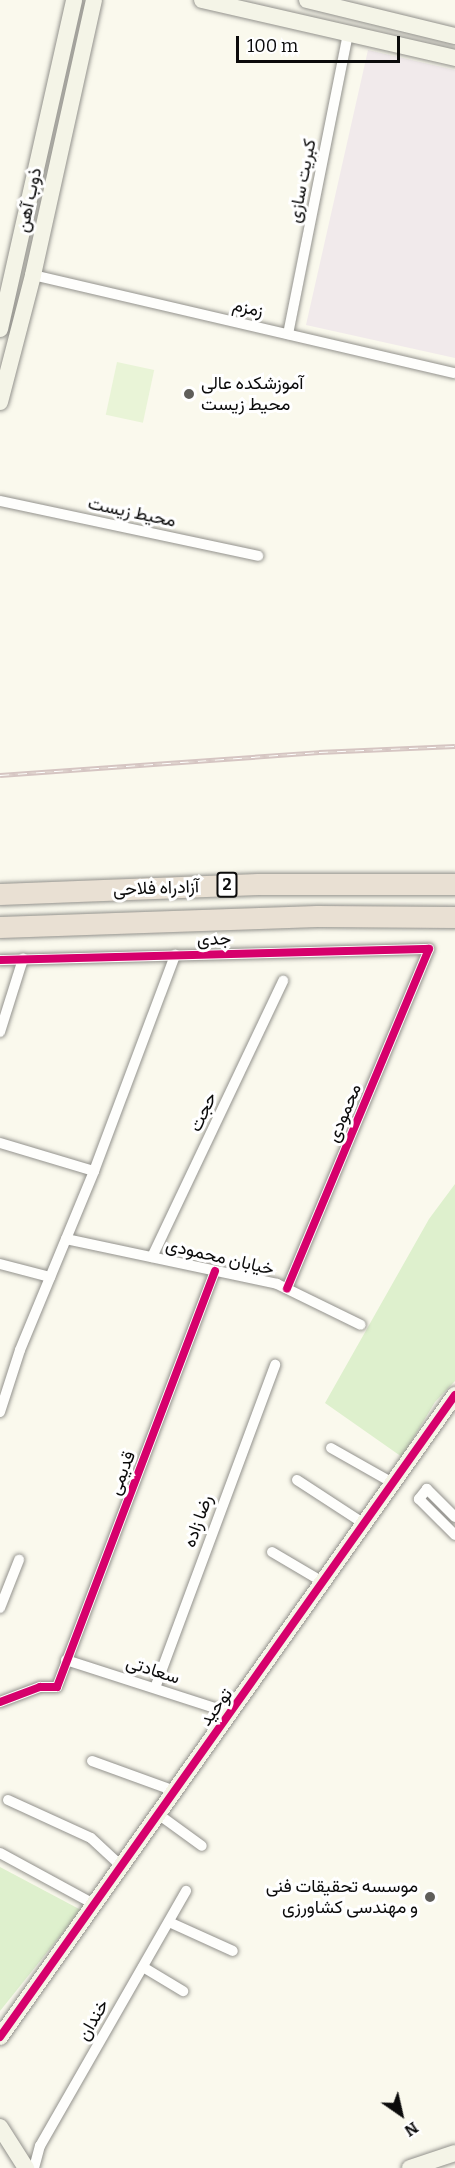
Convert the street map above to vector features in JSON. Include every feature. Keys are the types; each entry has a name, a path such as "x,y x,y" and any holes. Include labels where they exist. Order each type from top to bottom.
{"highway":[{"name":"آزادراه فلاحی","path":"0,894 258,884 455,884"},
{"name":"آزادراه فلاحی","path":"0,927 317,916 455,917"}],"main road":[{"path":"202,0 455,58"},
{"path":"294,20 300,0"},
{"path":"308,0 455,36"},
{"name":"ذوب آهن","path":"0,329 7,271 86,1"},
{"name":"ذوب آهن","path":"0,402 33,275 86,1"},
{"name":"توحید","path":"0,2037 323,1582 391,1482 455,1395"},
{"path":"0,2127 26,2168"},
{"path":"410,2168 455,2153"}],"street":[{"name":"کبریت سازی","path":"288,334 348,34"},
{"name":"زمزم","path":"33,275 455,373"},
{"name":"محیط زیست","path":"0,501 258,556"},
{"name":"جدی","path":"0,960 429,949"},
{"name":"محمودی","path":"287,1288 429,949"},
{"path":"0,1412 20,1350 94,1171 175,955"},
{"path":"0,1032 23,959"},
{"name":"حجت","path":"152,1257 283,981"},
{"path":"0,1143 94,1171"},
{"name":"خیابان محمودی","path":"66,1239 287,1288 361,1325"},
{"path":"0,1263 50,1277"},
{"name":"قدیمی","path":"0,1702 40,1687 57,1687 215,1271"},
{"name":"رضا زاده","path":"155,1688 275,1365"},
{"path":"331,1448 391,1482"},
{"path":"297,1480 363,1523"},
{"path":"455,1517 427,1489 419,1499 455,1535"},
{"path":"272,1552 323,1582"},
{"path":"0,1608 19,1560"},
{"name":"سعادتی","path":"66,1660 230,1713"},
{"path":"92,1761 175,1791"},
{"path":"8,1800 91,1838 121,1866"},
{"path":"158,1814 202,1846"},
{"path":"0,1853 94,1904"},
{"name":"خندان","path":"34,2168 40,2146 186,1891"},
{"path":"169,1922 233,1951"},
{"path":"143,1967 183,1991"}],"shaded area":[{"path":"368,50 455,70 455,358 306,325"}],"green space":[{"path":"117,362 154,370 143,423 106,415"},
{"path":"455,1184 455,1381 435,1402 402,1457 325,1403 429,1219"},
{"path":"0,1867 81,1910 0,2011"}],"railway":[{"path":"0,775 319,752 455,746"}],"cycle path":[{"path":"0,960 429,949 287,1288"},
{"path":"0,1702 40,1687 57,1687 215,1271"},
{"path":"0,2037 455,1395"}],"place":[{"name":"آموزشکده عالی محیط زیست","path":"189,394"},
{"name":"موسسه تحقیقات فنی و مهندسی کشاورزی","path":"430,1897"}]}
